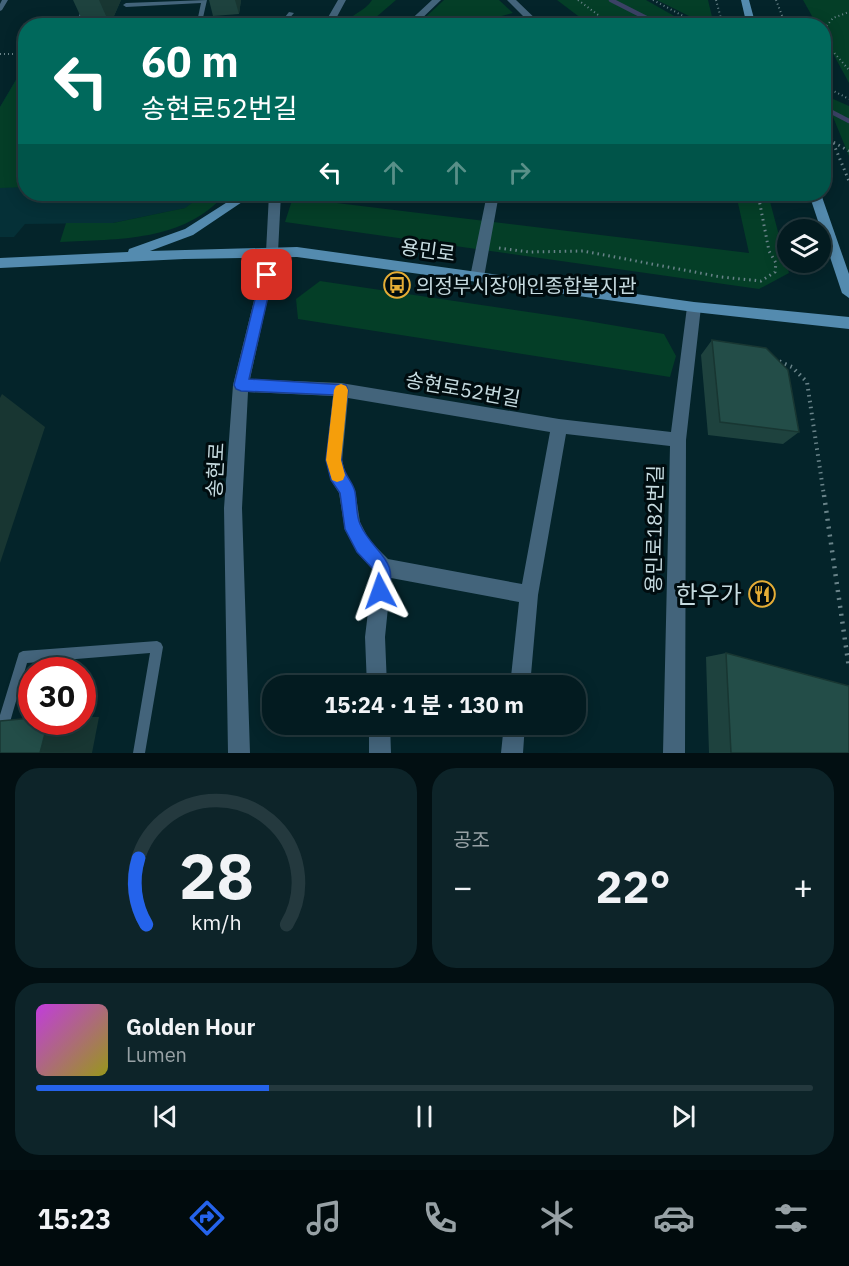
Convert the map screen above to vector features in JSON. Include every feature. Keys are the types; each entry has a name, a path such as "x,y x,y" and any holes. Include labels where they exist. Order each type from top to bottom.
{"main road":[{"path":"745,0 750,18"},
{"path":"119,258 189,232 237,201"},
{"path":"817,201 849,293"},
{"name":"용민로","path":"0,263 297,252 694,306 849,323"}],"street":[{"path":"331,18 339,0"},
{"path":"417,18 437,0"},
{"path":"511,0 530,18"},
{"name":"송현로","path":"239,753 233,508 241,385 272,252 275,201"},
{"path":"477,277 492,201"},
{"name":"용민로182번길","path":"674,753 678,440 694,306"},
{"name":"송현로52번길","path":"241,385 341,390 559,426 678,440"},
{"path":"341,390 334,460 339,480 347,490 351,524 363,546 383,567 529,595"},
{"path":"521,675 529,595 559,426"},
{"path":"377,675 375,637 383,567"},
{"path":"379,735 380,753"},
{"path":"512,753 514,735"}],"lane":[{"path":"0,9 4,0"},
{"path":"81,18 88,0"},
{"path":"126,5 204,1 200,18"},
{"path":"288,18 291,13"},
{"path":"0,736 23,657 157,647 139,753"}],"path":[{"path":"578,0 603,18"},
{"path":"653,0 687,18"},
{"path":"716,0 721,18"},
{"path":"776,0 783,18"},
{"path":"831,20 849,12"},
{"path":"831,49 849,70"},
{"path":"0,54 18,54"},
{"path":"831,90 849,99"},
{"path":"831,137 849,181"},
{"path":"831,141 849,151"},
{"path":"496,247 529,252 584,251 721,277 761,281 775,272 776,263 769,251 759,201"},
{"path":"762,357 785,360 807,382 849,668"}],"shaded area":[{"path":"18,76 18,201 195,201 186,208 113,223 25,224 14,237 0,237 0,107"}],"green space":[{"path":"372,0 396,0 375,18 351,18"},
{"path":"444,0 499,0 513,13 494,18 425,18"},
{"path":"557,0 646,0 678,18 581,18"},
{"path":"657,0 708,0 712,18 693,18"},
{"path":"803,0 849,0 849,83 831,50 831,18 813,18"},
{"path":"18,77 18,187 0,188 0,107"},
{"path":"831,98 849,106 849,156 831,112"},
{"path":"194,201 218,201 209,210 190,221 149,235 60,242 66,223 113,223 185,208"},
{"path":"292,201 320,201 749,253 738,201 770,201 777,228 777,273 789,273 759,289 285,222"},
{"path":"320,281 664,334 676,356 670,377 298,319 296,299"}],"building":[{"path":"712,340 766,348 788,370 799,432 720,422"},
{"path":"726,653 849,686 849,753 731,753"},
{"path":"18,719 18,735 45,735 40,753 0,753 0,721"}],"waterway":[{"path":"611,0 646,18"},
{"path":"831,112 849,121"}],"slow traffic":[{"path":"337,475 334,460 341,390"}],"place":[{"name":"의정부시장애인종합복지관","path":"397,285"},
{"name":"한우가","path":"762,594"}],"route":[{"path":"267,275 241,385 341,390 334,460 339,480 347,490 351,524 363,546 383,567 380,591"}]}
